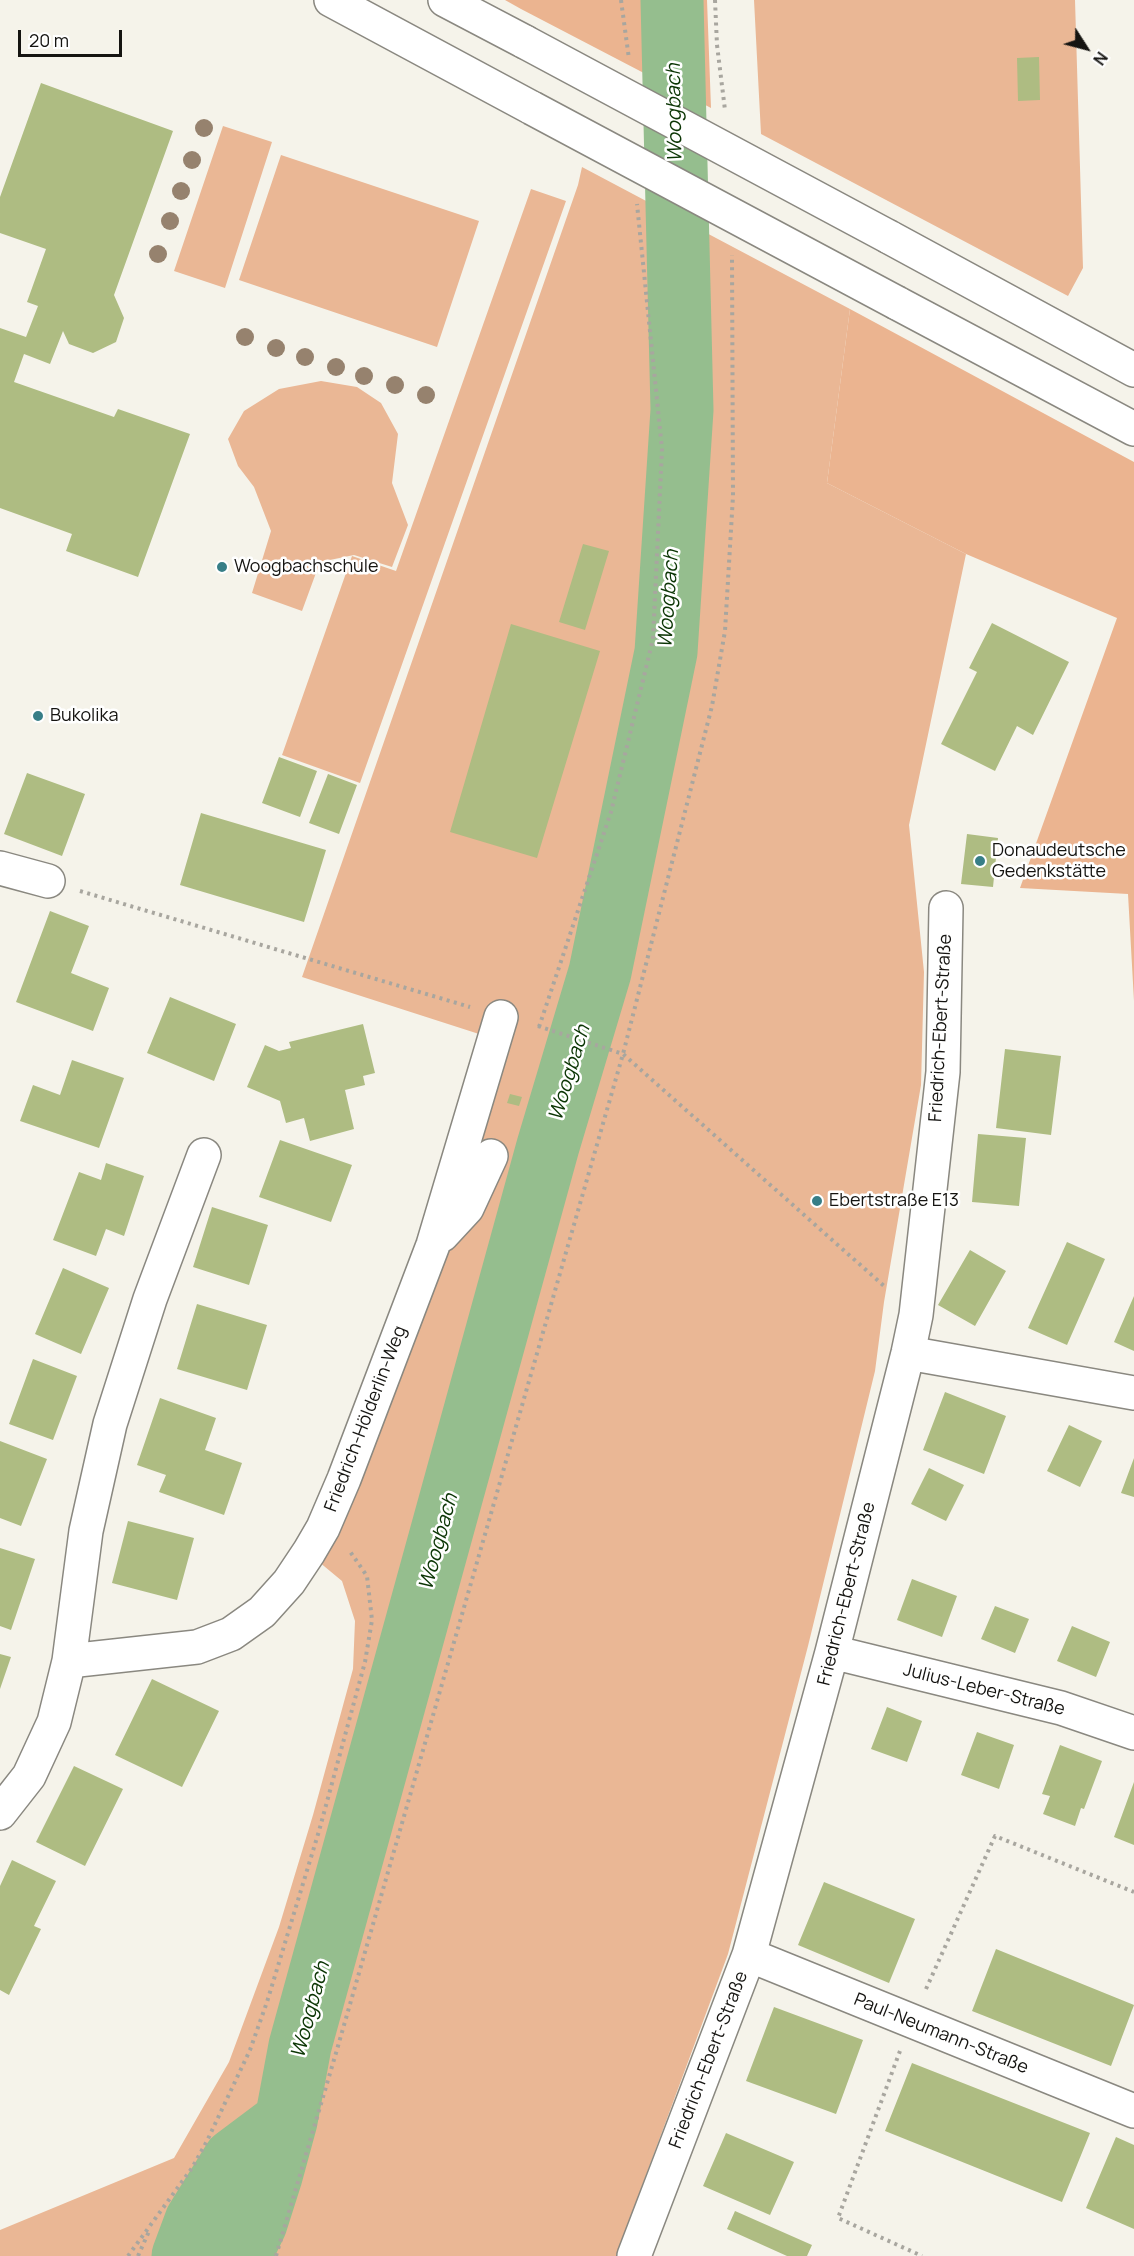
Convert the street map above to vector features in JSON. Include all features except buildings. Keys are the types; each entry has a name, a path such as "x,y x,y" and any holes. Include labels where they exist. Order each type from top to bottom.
{"main road":[{"path":"330,0 1134,429"},
{"path":"445,0 1134,370"},
{"path":"0,868 48,881"},
{"name":"Friedrich-Ebert-Straße","path":"634,2256 749,1956 832,1652 908,1353 916,1315 943,1072 946,908"},
{"name":"Friedrich-Hölderlin-Weg","path":"69,1661 197,1647 231,1634 262,1612 289,1582 323,1528 433,1245 501,1017"},
{"path":"0,1813 29,1776 54,1722 69,1661 86,1530 110,1424 150,1299 204,1155"},
{"path":"433,1245 467,1208 491,1156"},
{"path":"908,1353 1134,1394"},
{"name":"Julius-Leber-Straße","path":"832,1652 1061,1708 1134,1733"},
{"name":"Paul-Neumann-Straße","path":"749,1956 1134,2111"}],"path":[{"path":"621,0 629,71"},
{"path":"715,0 717,45 724,94"},
{"path":"539,1026 611,812 653,639 662,449 637,202"},
{"path":"276,2256 623,1054 712,706 725,632 733,496 732,258"},
{"path":"48,881 501,1017 539,1026 623,1054 916,1315"},
{"path":"128,2256 192,2168 250,2050 271,1991 319,1831 365,1662 372,1620 367,1576 345,1546 323,1528"},
{"path":"138,2256 153,2223"}],"shaded area":[{"path":"505,0 707,0 711,108 521,9"},
{"path":"754,0 1075,0 1083,268 1068,296 761,134"},
{"path":"223,126 272,142 225,288 174,271"},
{"path":"281,155 479,221 437,347 239,280"},
{"path":"582,167 850,309 827,483 966,554 909,825 924,972 921,1085 884,1302 875,1371 808,1646 728,1954 616,2256 0,2256 0,2230 174,2158 229,2062 279,1927 313,1815 353,1669 355,1621 342,1581 301,1547 431,1219 479,1034 302,977 578,185"},
{"path":"531,189 566,201 360,783 282,755 352,556 396,571"},
{"path":"850,309 1134,462 1134,1001 1128,894 1020,888 1117,618 966,554 827,483"},
{"path":"321,381 357,387 381,403 398,434 392,483 408,525 392,567 354,555 320,562 302,611 252,593 271,531 254,487 238,466 228,439 244,411 279,389"}],"waterway":[{"name":"Woogbach","path":"240,2256 256,2223 271,2176 286,2121 300,2046 548,1146 600,972 666,652 682,410 672,0"},
{"path":"532,1125 548,1146"},
{"name":"Woogbach","path":"183,2256 196,2221 234,2160 286,2121"}],"place":[{"name":"Woogbachschule","path":"222,567"},
{"name":"Bukolika","path":"38,716"},
{"name":"Donaudeutsche Gedenkstätte","path":"980,861"},
{"name":"Ebertstraße E13","path":"817,1201"}]}
